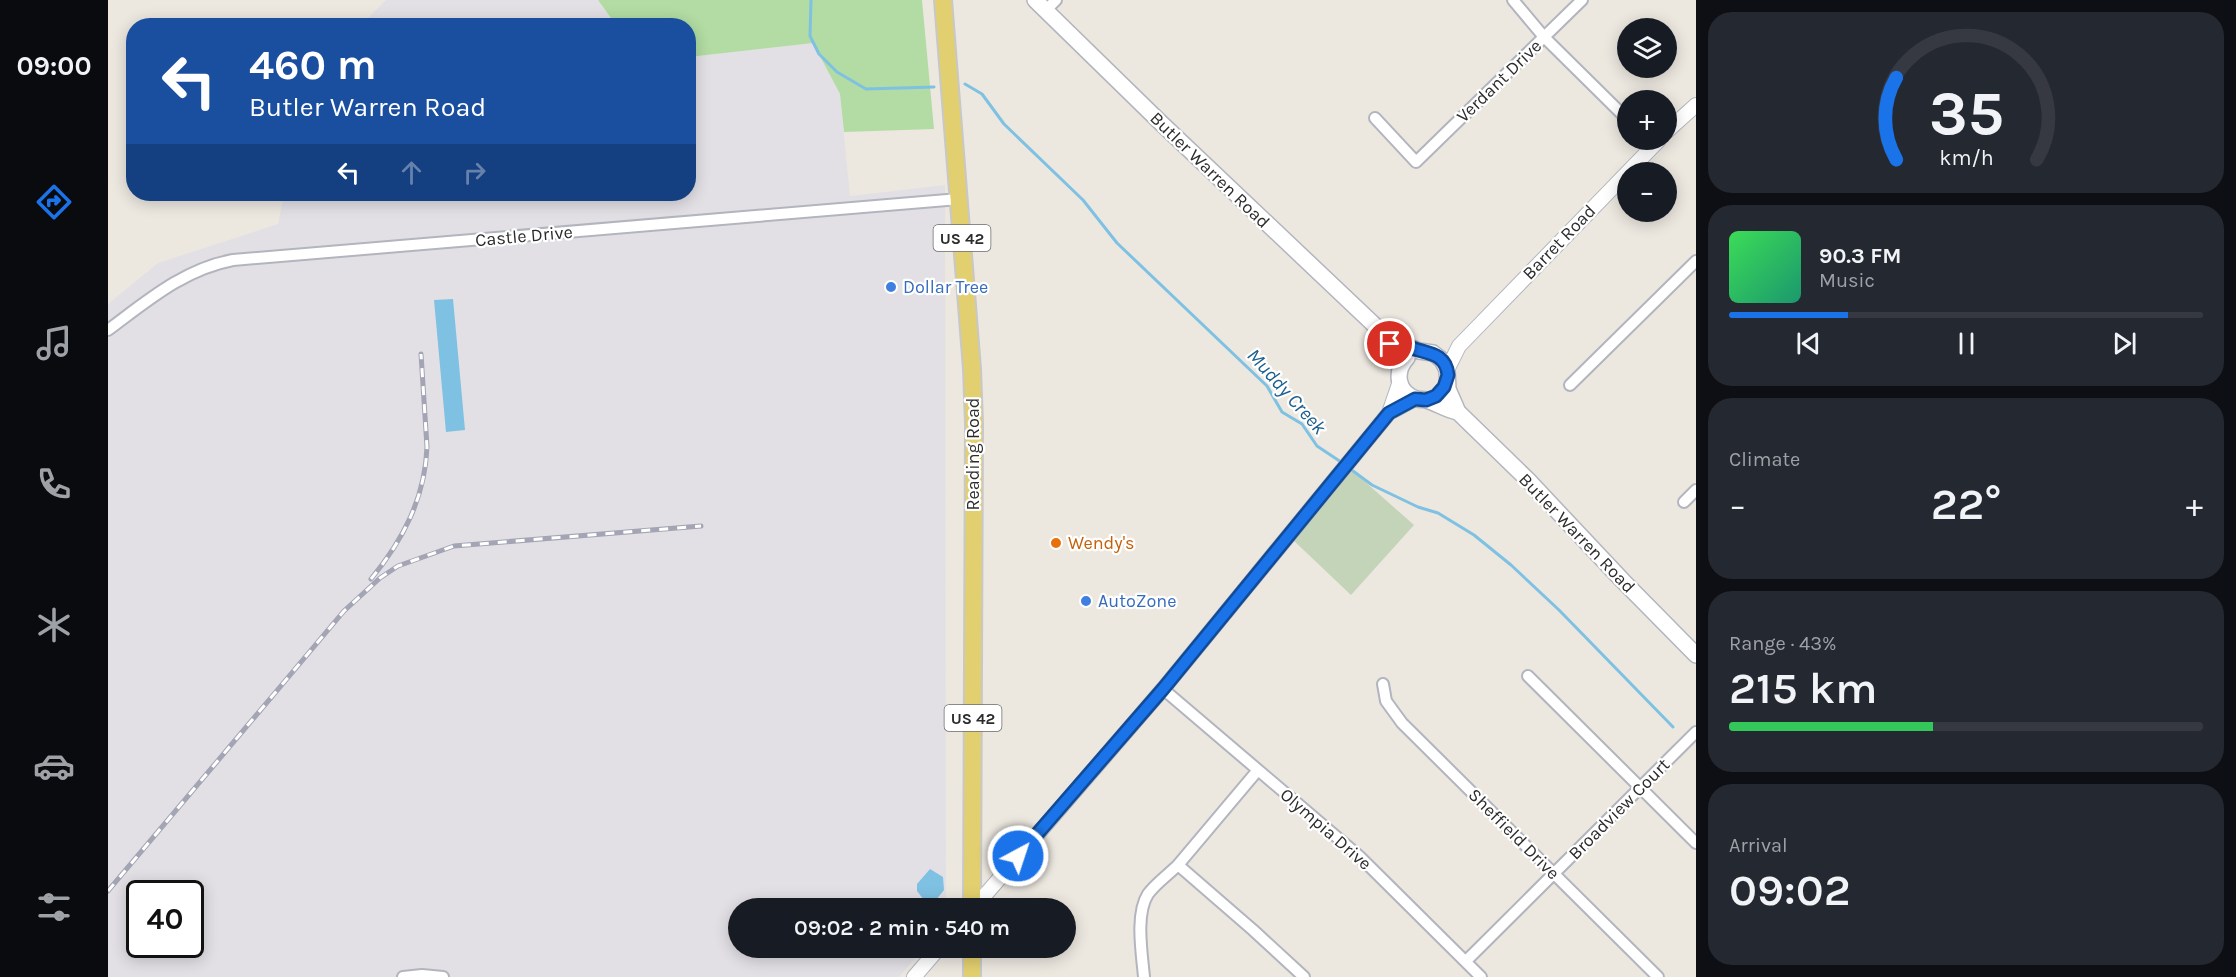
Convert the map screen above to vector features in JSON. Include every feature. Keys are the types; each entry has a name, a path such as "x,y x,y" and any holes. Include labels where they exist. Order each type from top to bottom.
{"main road":[{"name":"Reading Road","path":"943,0 974,424 973,898"},
{"name":"Butler Warren Road","path":"1046,3 1160,122 1387,337 1401,365"},
{"name":"Butler Warren Road","path":"1387,337 1442,360 1458,412"},
{"path":"1399,384 1401,365 1408,357 1426,352"},
{"path":"1421,400 1441,392 1447,376"},
{"name":"Butler Warren Road","path":"1399,384 1406,393 1458,412 1521,473 1696,655"},
{"path":"972,958 972,977"}],"street":[{"path":"1513,0 1544,38 1617,109"},
{"name":"Verdant Drive","path":"1375,118 1416,162 1582,0"},
{"path":"1677,122 1696,105"},
{"name":"Barret Road","path":"1447,376 1459,346 1644,150"},
{"name":"Castle Drive","path":"108,330 182,278 213,264 233,260 959,199"},
{"path":"1570,385 1696,261"},
{"path":"1426,352 1459,346"},
{"path":"982,898 1163,689 1389,413 1399,384"},
{"path":"1389,413 1421,400"},
{"path":"1684,502 1696,490"},
{"path":"1528,676 1696,843"},
{"name":"Sheffield Drive","path":"1383,684 1386,701 1402,723 1658,977"},
{"name":"Olympia Drive","path":"1163,689 1359,856 1481,977"},
{"name":"Broadview Court","path":"1466,961 1696,732"},
{"path":"1144,977 1141,924 1143,904 1149,892 1178,865 1258,770"},
{"path":"1178,865 1304,977"},
{"path":"914,977 930,958"},
{"path":"403,977 422,975 443,977"}],"shaded area":[{"path":"386,0 598,0 611,18 368,18"},
{"path":"813,43 840,94 850,196 945,185 946,898 728,898 728,958 915,958 899,977 108,977 108,304 158,263 278,224 283,201 696,201 696,56"}],"green space":[{"path":"598,0 922,0 934,129 844,132 840,94 813,43 696,56 696,18 611,18"},
{"path":"1346,465 1414,525 1351,595 1292,539"}],"water":[{"path":"453,299 465,430 446,432 434,300"},
{"path":"930,869 943,877 944,890 938,898 922,898 917,891 917,884"}],"waterway":[{"name":"Muddy Creek","path":"811,0 810,36 819,54 837,72 866,89 934,87"},
{"name":"Muddy Creek","path":"965,84 982,94 1004,124 1083,200 1117,243 1267,386 1282,412 1302,424 1317,446 1344,464"},
{"name":"Muddy Creek","path":"1349,468 1372,485 1418,507 1438,513 1474,535 1511,565 1559,610 1673,727"}],"railway":[{"path":"371,579 402,534 422,484 427,447 421,354"},
{"path":"108,891 344,611 380,578 398,566 454,546 701,526"}],"place":[{"name":"Dollar Tree","path":"891,287"},
{"name":"Wendy's","path":"1056,543"},
{"name":"AutoZone","path":"1086,601"}],"route":[{"path":"1018,856 1163,689 1389,413 1415,399 1431,399 1441,392 1448,375 1442,360 1432,353 1419,351 1387,337 1390,344"}]}
